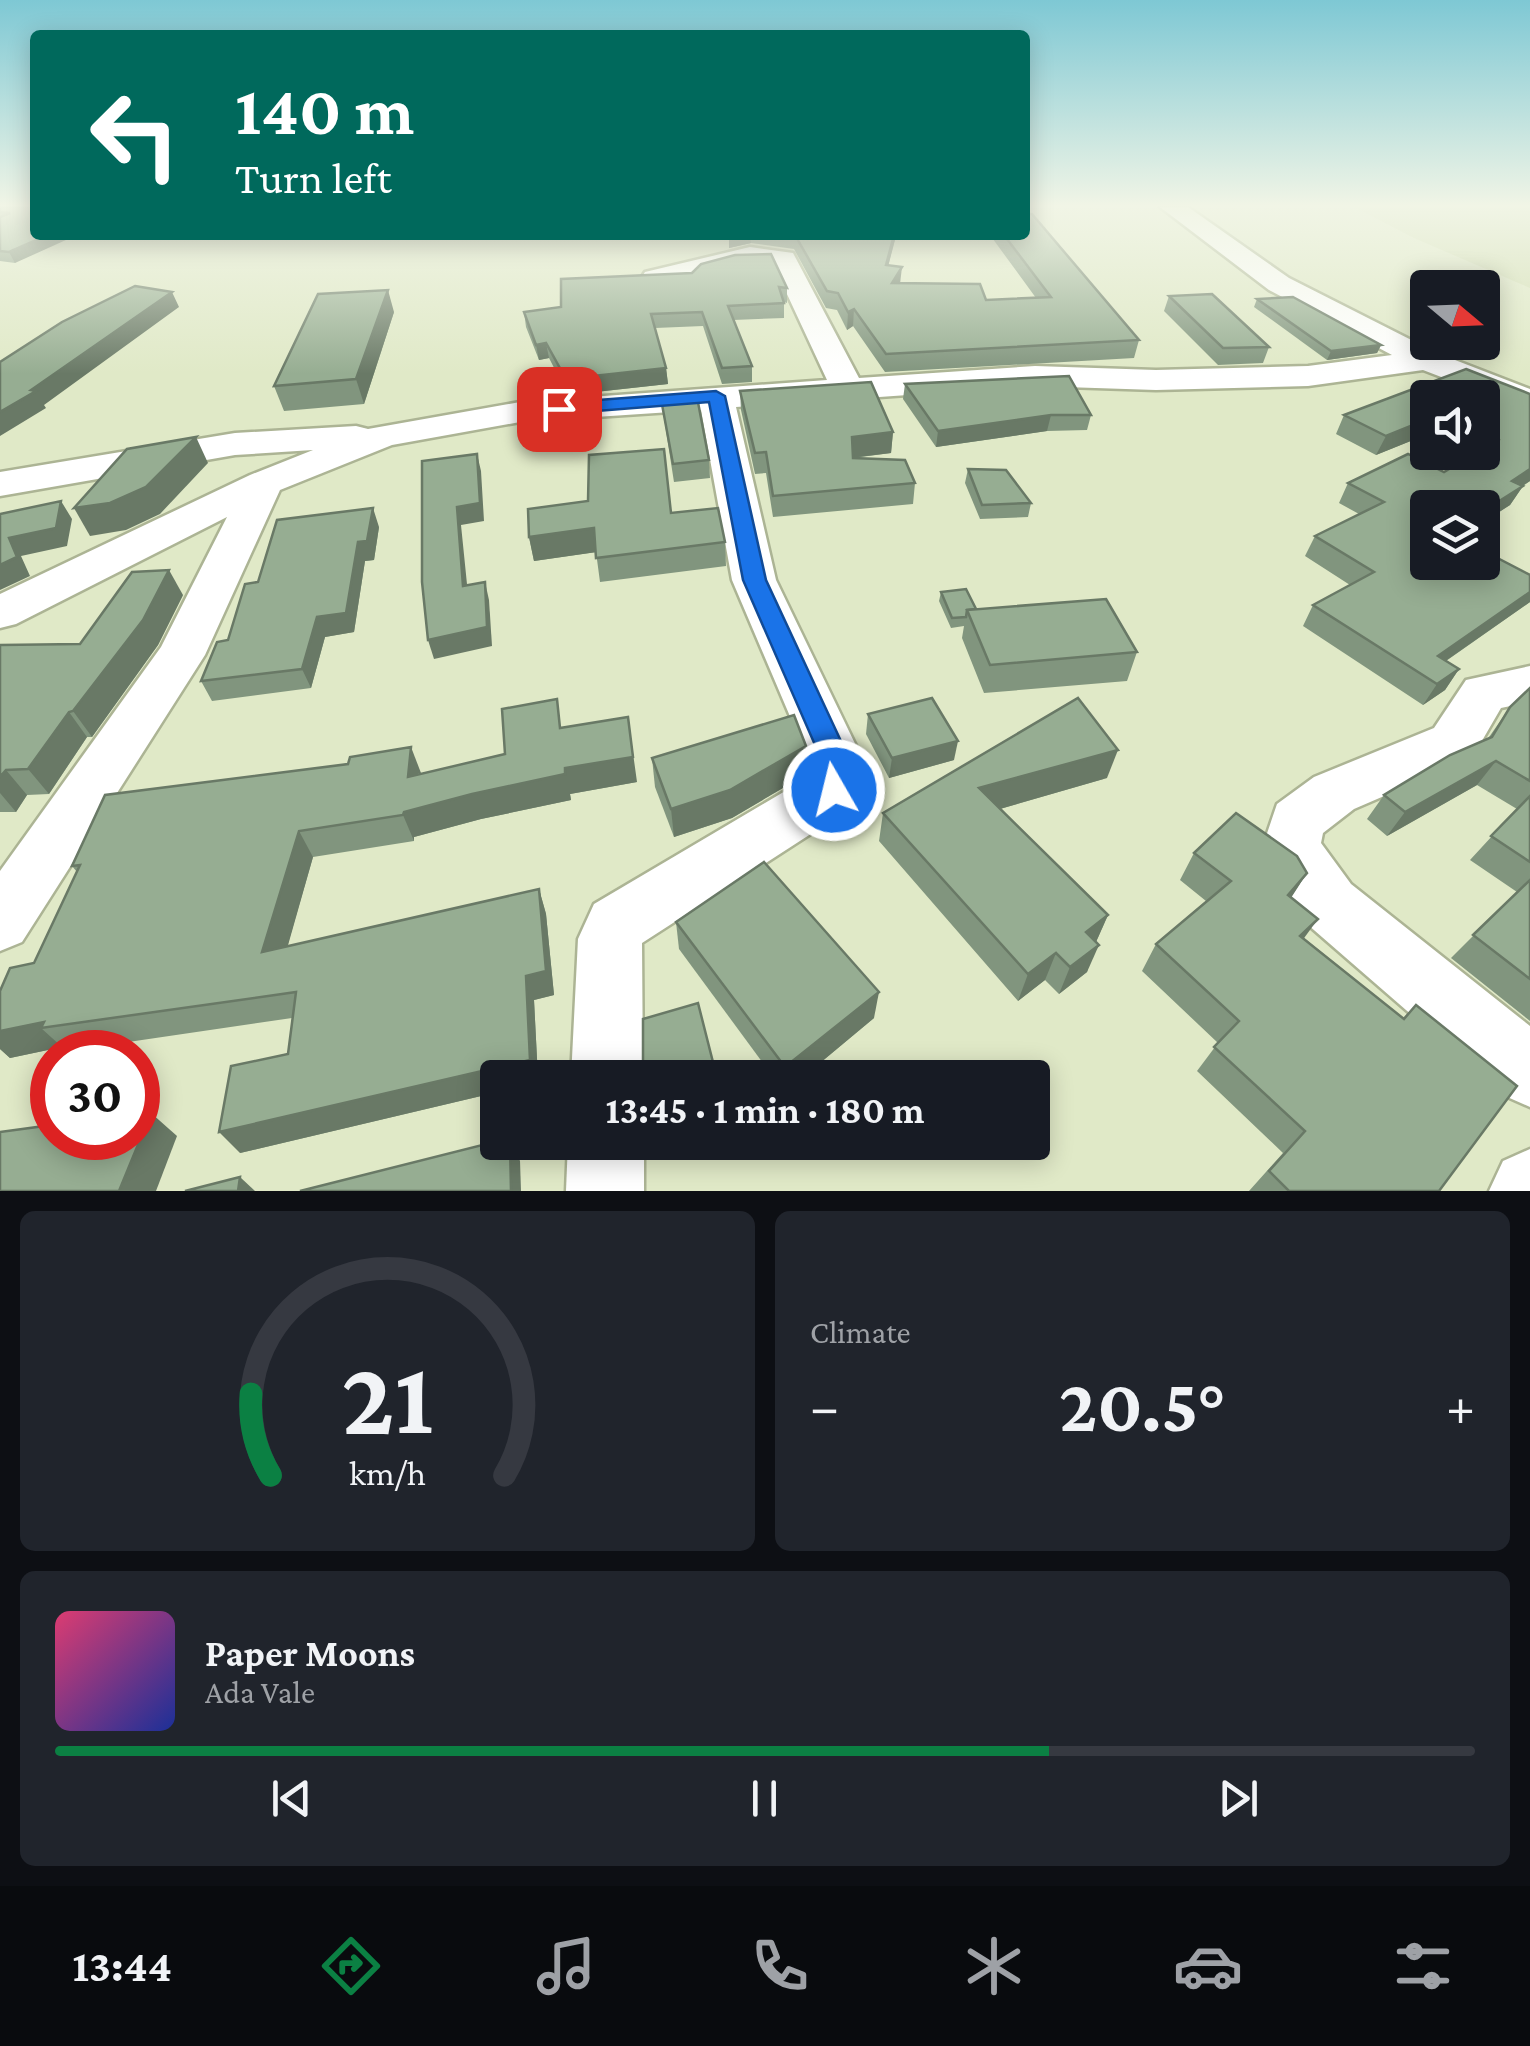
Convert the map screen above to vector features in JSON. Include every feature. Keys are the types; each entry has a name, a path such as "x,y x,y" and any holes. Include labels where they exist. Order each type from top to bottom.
{"street":[{"path":"655,278 686,275 708,263"},
{"path":"786,263 846,386"},
{"path":"1249,263 1279,284 1410,352"},
{"path":"0,484 235,444 300,437 383,436 520,412 846,386 1036,376 1156,380 1308,376 1426,360 1530,401"},
{"path":"607,1060 610,939 616,924 834,790 837,778 833,754 754,580 716,396"},
{"path":"0,613 264,483 383,436"},
{"path":"0,922 181,655 264,483"},
{"path":"1530,684 1484,693 1452,742 1334,793 1296,821 1291,848 1329,904 1530,1071"},
{"path":"604,1191 605,1160"}],"shaded area":[{"path":"1471,263 1530,263 1530,288 1500,275 1500,270"}],"building":[{"path":"775,263 787,288 779,287 784,303 728,306 752,366 722,368 702,312 651,314 666,368 566,379 546,343 536,345 524,312 561,307 561,279 692,273 701,264"},
{"path":"811,263 887,263 902,267 892,283 980,284 986,300 1051,297 1025,263 1073,263 1139,340 886,354 854,309 848,312 838,293 827,291"},
{"path":"135,286 172,292 31,390 36,391 0,412 0,362 62,322"},
{"path":"388,290 356,379 274,386 318,294"},
{"path":"1212,294 1269,347 1223,348 1169,296"},
{"path":"1293,297 1381,345 1331,351 1257,299"},
{"path":"1466,369 1494,380 1437,380"},
{"path":"1069,376 1091,415 1051,415 938,431 905,384"},
{"path":"871,382 893,432 852,437 853,458 905,460 915,483 773,496 766,452 755,453 740,391"},
{"path":"1500,382 1530,394 1530,469 1512,481 1523,486 1500,501 1500,490 1410,490 1410,580 1500,580 1500,559 1530,575 1530,592 1438,656 1459,669 1437,684 1313,605 1374,572 1315,536 1384,502 1348,483 1408,454 1410,470 1500,470"},
{"path":"1410,390 1410,426 1386,436 1344,415"},
{"path":"697,397 709,460 673,464 661,399"},
{"path":"196,437 146,487 110,503 74,508 127,449"},
{"path":"664,449 671,513 718,508 725,542 596,558 594,528 529,537 528,509 588,501 589,455"},
{"path":"477,454 480,503 457,507 463,586 485,582 487,627 428,640 422,582 422,461"},
{"path":"968,469 1006,470 1031,503 982,505"},
{"path":"61,501 56,528 9,538 17,557 0,565 0,514"},
{"path":"373,508 367,541 358,542 346,613 317,617 302,669 201,681 217,642 228,640 245,584 258,582 277,520"},
{"path":"169,570 143,620 28,769 6,770 0,777 0,645 80,644 132,572"},
{"path":"966,589 976,609 967,610 966,617 952,618 941,592"},
{"path":"1106,599 1137,652 990,665 967,610"},
{"path":"1530,688 1530,781 1496,761 1405,812 1384,795 1450,755 1492,737 1510,707"},
{"path":"932,698 958,741 892,758 868,714"},
{"path":"1078,698 1118,750 979,788 1108,915 1086,932 1099,945 1070,967 1056,953 1028,974 883,813"},
{"path":"557,699 560,728 628,717 633,757 565,768 565,774 472,794 403,815 299,831 262,952 539,889 546,971 526,976 530,1060 480,1060 480,1072 219,1132 231,1066 288,1054 296,992 41,1028 44,1022 0,1031 0,991 10,968 34,963 80,865 72,866 105,795 348,764 350,757 411,747 408,777 505,754 502,709"},
{"path":"794,715 806,746 730,790 671,809 652,758"},
{"path":"1530,796 1530,862 1491,836"},
{"path":"1236,813 1297,856 1307,873 1288,895 1318,919 1300,936 1404,1019 1416,1005 1517,1086 1439,1191 1289,1191 1269,1171 1305,1131 1214,1047 1239,1021 1156,944 1231,881 1194,853"},
{"path":"764,862 879,992 794,1060 780,1060 676,922"},
{"path":"1530,880 1530,979 1473,935"},
{"path":"698,1003 712,1060 643,1060 643,1019"},
{"path":"30,1128 30,1160 132,1160 119,1191 0,1191 0,1132"},
{"path":"480,1146 480,1160 510,1160 511,1191 300,1191"},
{"path":"240,1177 238,1191 185,1191"}],"route":[{"path":"559,409 716,396 754,580 833,754 837,778 834,790"}]}
